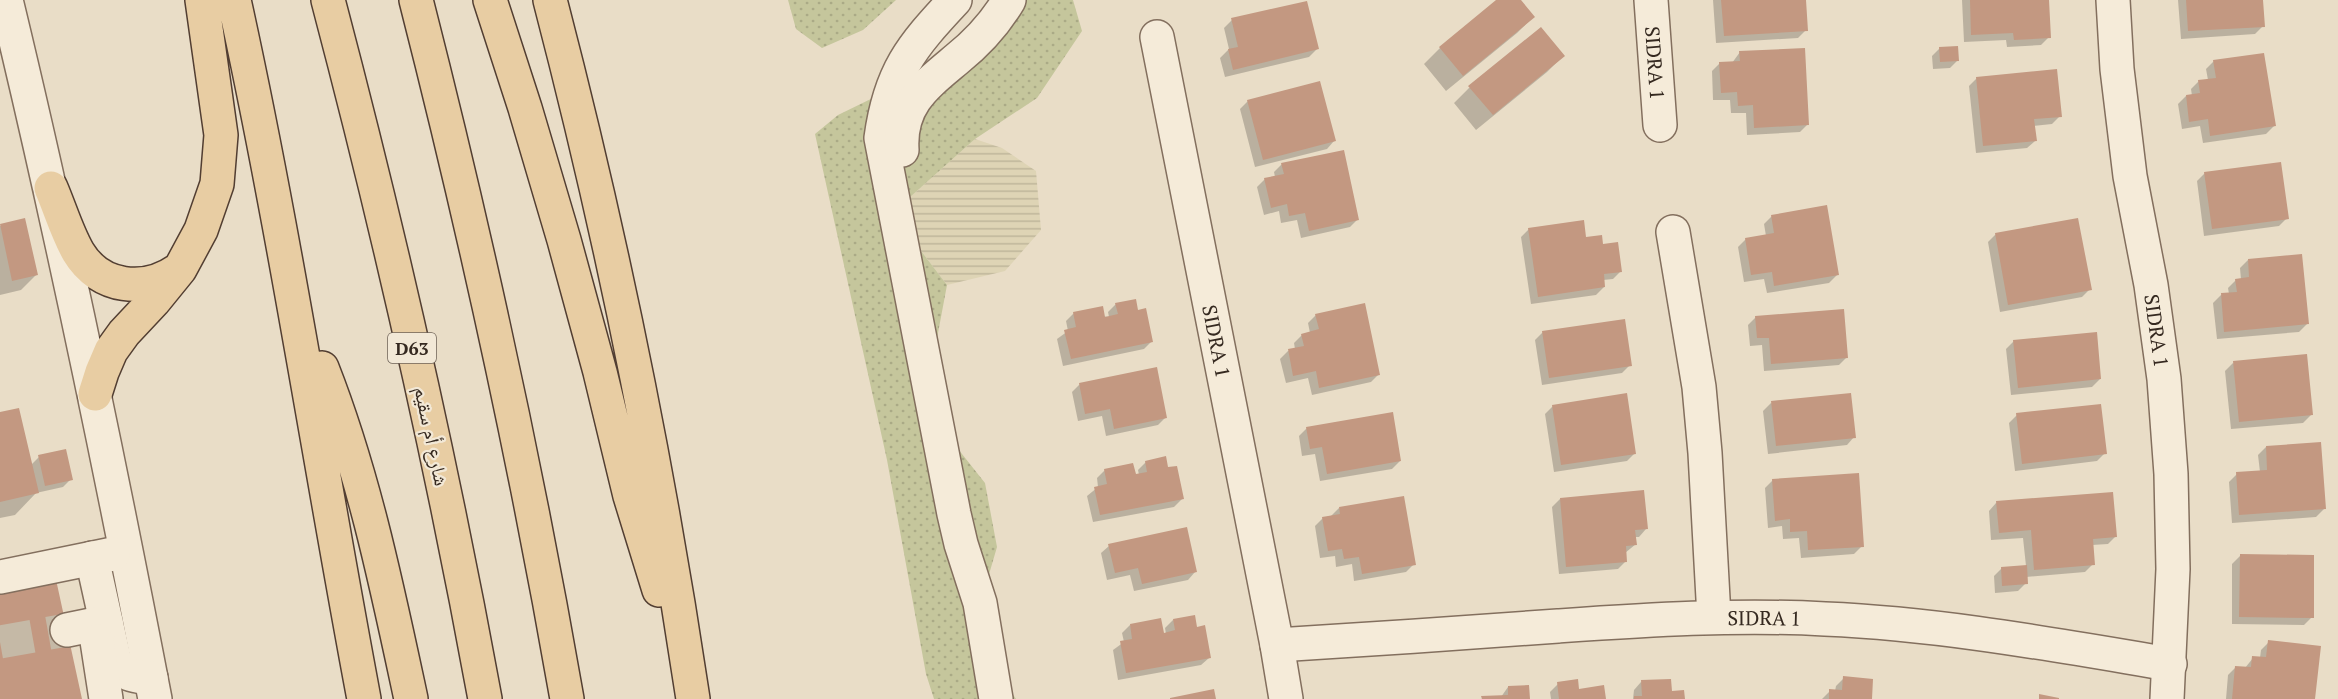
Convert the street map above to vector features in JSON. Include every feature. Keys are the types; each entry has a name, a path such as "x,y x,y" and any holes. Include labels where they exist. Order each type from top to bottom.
{"main road":[{"path":"95,394 111,351 180,269 201,230 210,207 220,160 219,111 206,40 202,0"},
{"path":"234,0 295,302 364,699"},
{"name":"شارع أم سقيم","path":"328,0 401,299 448,512 485,699"},
{"path":"416,0 490,310 567,699"},
{"path":"490,0 564,240 633,506 692,688"},
{"path":"550,0 605,223 637,374 692,688"},
{"path":"51,188 77,251 97,273 124,284 139,285 153,283 180,269"},
{"path":"295,302 345,430 369,510 387,582 411,699"}],"street":[{"path":"6,0 51,188 95,394 153,688"},
{"path":"955,0 914,45 901,67 884,113 881,138 954,514 980,603"},
{"path":"996,699 980,603 978,540 973,510 902,138 909,109 918,93 983,35 1010,0"},
{"name":"SIDRA 1","path":"1651,0 1660,125"},
{"name":"SIDRA 1","path":"2113,0 2117,69 2130,176 2151,285 2164,379 2171,486 2173,570 2167,699"},
{"name":"SIDRA 1","path":"1157,37 1286,699"},
{"name":"SIDRA 1","path":"1673,232 1699,387 1714,617"},
{"path":"0,577 126,551"},
{"path":"92,558 89,626 106,699"},
{"name":"SIDRA 1","path":"1277,645 1714,617 1823,619 1982,632 2170,664"},
{"path":"89,626 120,670 153,688"}],"shaded area":[{"path":"975,139 1002,148 1036,171 1041,230 1005,271 947,285 915,243 900,206"}],"green space":[{"path":"788,0 896,0 863,30 822,48 796,29"},
{"path":"992,0 1073,0 1082,31 1037,98 975,139 900,206 915,243 947,285 932,365 939,425 985,483 997,547 978,612 1002,678 1016,699 934,699 926,674 887,460 815,134 838,115 932,65 977,28"}],"building":[{"path":"1496,0 1521,0 1535,17 1463,76 1439,47"},
{"path":"1721,0 1806,0 1808,31 1724,36"},
{"path":"1970,0 2049,0 2051,38 2014,40 2013,33 1971,35"},
{"path":"2186,0 2263,0 2265,27 2188,31"},
{"path":"1307,1 1319,49 1233,70 1228,49 1238,47 1231,18"},
{"path":"1541,27 1565,56 1493,115 1468,86"},
{"path":"1958,46 1959,61 1940,62 1939,47"},
{"path":"1805,48 1809,125 1754,128 1753,105 1738,106 1737,92 1721,93 1719,62 1740,61 1739,51"},
{"path":"2264,53 2276,126 2210,136 2208,119 2189,122 2186,95 2200,93 2198,80 2216,78 2213,60"},
{"path":"2057,69 2062,117 2034,119 2037,141 1983,146 1976,77"},
{"path":"1320,81 1336,141 1263,160 1247,100"},
{"path":"1344,150 1359,220 1309,231 1305,213 1289,216 1287,204 1271,208 1264,178 1284,174 1281,163"},
{"path":"2281,162 2289,219 2212,229 2204,172"},
{"path":"1827,205 1839,275 1774,286 1772,272 1751,275 1745,238 1774,233 1771,215"},
{"path":"25,218 38,275 12,281 0,224"},
{"path":"2078,218 2092,290 2008,305 1995,233"},
{"path":"1584,220 1586,237 1602,235 1603,244 1618,242 1622,272 1604,274 1605,287 1538,297 1528,228"},
{"path":"2302,254 2309,324 2224,332 2221,293 2237,292 2235,279 2249,277 2248,259"},
{"path":"1136,299 1138,310 1146,308 1153,342 1071,359 1064,330 1076,327 1073,312 1103,306 1105,317 1118,314 1115,303"},
{"path":"1365,303 1380,375 1319,388 1316,371 1293,376 1288,349 1304,346 1301,334 1319,329 1315,314"},
{"path":"1844,309 1848,358 1771,364 1769,338 1757,338 1755,316"},
{"path":"1625,319 1632,366 1549,378 1542,331"},
{"path":"2097,332 2101,379 2018,388 2013,340"},
{"path":"2307,354 2313,415 2239,422 2233,361"},
{"path":"1157,367 1167,418 1114,429 1110,409 1085,414 1079,383"},
{"path":"1627,393 1636,454 1561,465 1552,405"},
{"path":"1851,393 1856,438 1776,446 1771,401"},
{"path":"2101,404 2107,454 2022,464 2016,413"},
{"path":"19,408 39,493 0,502 0,412"},
{"path":"1393,412 1401,461 1327,474 1322,447 1310,449 1306,427"},
{"path":"2321,442 2326,509 2239,515 2236,472 2267,470 2266,446"},
{"path":"66,449 73,480 45,486 38,455"},
{"path":"1166,456 1168,467 1177,466 1184,499 1100,515 1094,487 1107,484 1104,469 1133,463 1136,474 1147,472 1145,461"},
{"path":"1859,473 1864,547 1808,550 1807,531 1790,532 1790,519 1775,521 1772,479"},
{"path":"1644,490 1648,529 1635,530 1637,545 1626,546 1627,562 1566,567 1560,498"},
{"path":"2113,492 2117,537 2093,539 2095,565 2034,570 2031,530 1999,533 1996,501"},
{"path":"1404,496 1416,565 1362,574 1359,557 1344,559 1342,549 1328,551 1322,517 1340,514 1339,507"},
{"path":"1187,527 1197,572 1142,584 1138,568 1115,573 1108,544"},
{"path":"2240,554 2314,555 2314,618 2239,617"},
{"path":"2027,565 2028,584 2002,586 2001,567"},
{"path":"55,575 82,699 0,699 0,586"},
{"path":"1195,615 1197,627 1205,625 1211,658 1126,673 1120,641 1132,639 1130,624 1161,618 1164,633 1175,630 1173,619"},
{"path":"2268,640 2321,646 2315,699 2232,699 2235,666 2251,667 2252,656 2266,657"},
{"path":"1843,676 1873,679 1872,699 1829,699 1829,689 1842,690"},
{"path":"1578,679 1579,689 1604,685 1606,699 1559,699 1557,682"},
{"path":"1671,679 1672,691 1684,690 1685,699 1634,699 1634,696 1642,696 1641,680"},
{"path":"1529,685 1530,699 1482,699 1481,696 1508,695 1508,686"},
{"path":"1214,689 1216,699 1170,699 1170,698"},
{"path":"2039,694 2059,698 2059,699 2039,699"}],"tunnel":[{"path":"0,642 67,630"}]}
